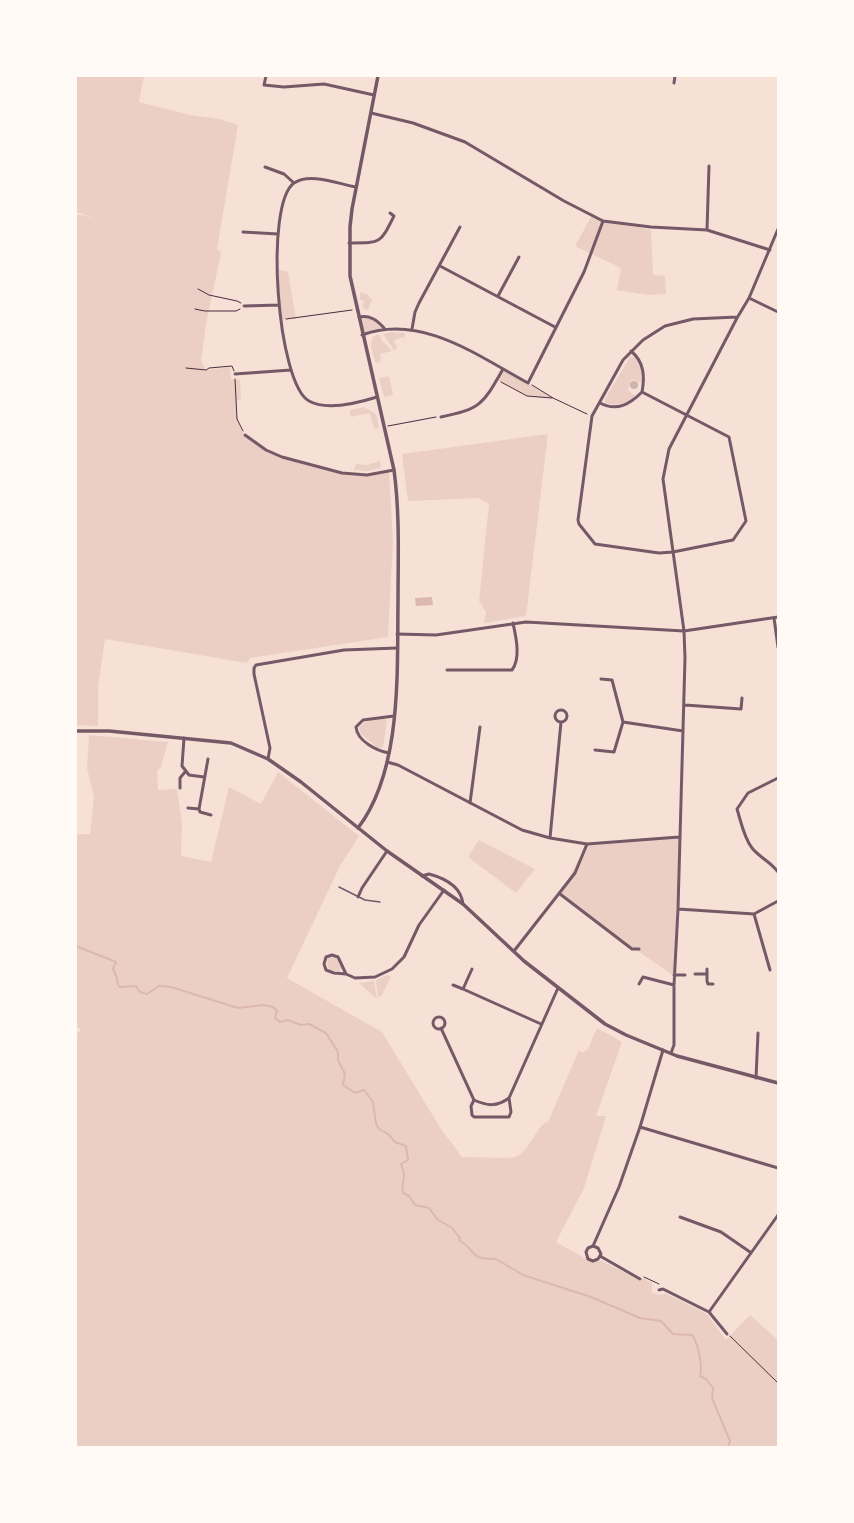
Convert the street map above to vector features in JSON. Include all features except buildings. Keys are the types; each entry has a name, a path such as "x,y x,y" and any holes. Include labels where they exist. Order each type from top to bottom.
{"street":[{"path":"266,76 264,85 284,87 324,84 374,95"},
{"path":"358,828 368,812 389,753 394,716 397,648 400,531 394,470 359,317 356,310 350,276 350,227 356,187 378,76"},
{"path":"674,83 675,76"},
{"path":"371,113 413,123 465,142 564,201 603,221 651,227 707,230 770,250"},
{"path":"707,230 709,166"},
{"path":"265,167 284,174 294,183"},
{"path":"356,187 308,178 294,183 287,190 282,200 278,234 278,305 291,370 295,384 301,394 308,400 321,405 363,401 377,397"},
{"path":"350,243 378,242 383,238 394,216 390,213"},
{"path":"362,335 384,328 412,329 437,336 528,382 584,272 603,221"},
{"path":"412,329 415,312 460,227"},
{"path":"672,1053 674,1045 674,975 678,909 685,705 684,631 663,479 669,449 737,317 749,298 778,229"},
{"path":"243,232 278,234"},
{"path":"498,296 519,257"},
{"path":"440,266 556,327"},
{"path":"749,298 762,306 778,312"},
{"path":"244,306 278,305"},
{"path":"359,317 365,316 377,320 384,328"},
{"path":"642,392 729,437 746,521 733,540 673,552 651,553 598,546 579,524 592,416 623,360 654,332 679,322 693,319 737,317"},
{"path":"600,403 606,406 617,407 627,405 642,392 644,378 643,367 632,351"},
{"path":"441,417 465,412 474,408 489,393 503,369"},
{"path":"235,374 291,370"},
{"path":"245,435 266,450 282,457 342,473 367,475 394,470"},
{"path":"397,634 436,635 513,623 537,622 684,631 776,617 778,646"},
{"path":"447,670 512,670 516,665 517,642 513,623"},
{"path":"268,759 270,748 254,674 256,664 344,650 397,648"},
{"path":"595,750 614,752 623,722 612,680 601,679"},
{"path":"685,705 741,709 742,698"},
{"path":"562,710 567,713 568,718 566,721 561,722 556,719 555,714 557,711 562,710"},
{"path":"389,753 376,749 360,737 356,728 363,720 394,716"},
{"path":"550,838 561,722"},
{"path":"623,722 683,731"},
{"path":"470,803 480,727"},
{"path":"76,730 232,743 268,759 387,851 463,904 514,951 558,988 611,1027 663,1050 756,1078 778,1083"},
{"path":"184,738 181,759 185,772 189,775 204,777"},
{"path":"199,809 208,759"},
{"path":"387,762 398,765 522,830 550,838 587,844 680,837"},
{"path":"180,788 180,778 185,772"},
{"path":"778,778 748,793 737,809 744,832 752,848 773,865 778,872"},
{"path":"188,808 199,809 200,812 211,815"},
{"path":"514,951 575,873 587,844"},
{"path":"358,897 362,888 387,851"},
{"path":"422,876 429,874 447,881 462,896 463,904"},
{"path":"346,974 338,957 332,954 326,957 324,964 326,970 334,973 346,974 355,978 366,978 384,974 395,967 404,957 419,925 444,890"},
{"path":"560,894 632,949 639,949"},
{"path":"678,909 754,914 778,901"},
{"path":"754,914 770,970"},
{"path":"463,989 472,969"},
{"path":"707,969 708,984 713,984"},
{"path":"674,975 685,974"},
{"path":"695,974 707,974"},
{"path":"639,984 642,977 674,985"},
{"path":"453,985 541,1024"},
{"path":"474,1100 471,1106 472,1115 474,1117 509,1117 512,1112 509,1098 558,988"},
{"path":"436,1017 442,1017 444,1020 445,1024 441,1028 437,1029 433,1026 432,1022 436,1017"},
{"path":"441,1028 474,1100 490,1106 509,1098"},
{"path":"756,1078 758,1033"},
{"path":"600,1256 593,1261 586,1257 586,1252 588,1248 593,1246 619,1187 640,1127 663,1050"},
{"path":"640,1127 778,1168"},
{"path":"709,1312 750,1252 778,1215"},
{"path":"680,1217 721,1232 750,1252"},
{"path":"593,1246 599,1249 600,1256"},
{"path":"600,1256 642,1278"},
{"path":"659,1290 664,1289 709,1312 727,1334"}],"lane":[{"path":"339,887 358,897 380,902"}],"path":[{"path":"195,309 205,311 236,311 244,306 237,301 209,295 198,289"},
{"path":"281,319 356,310"},
{"path":"186,368 206,370 209,368 232,366 235,374 237,419 245,435"},
{"path":"497,380 527,396 552,398"},
{"path":"528,382 552,398 592,416"},
{"path":"384,427 441,417"},
{"path":"642,1278 659,1284"},
{"path":"727,1334 778,1384"}],"shaded area":[{"path":"76,76 144,76 139,102 190,115 220,119 238,125 217,249 221,253 206,324 201,361 206,370 230,367 231,379 240,380 241,400 236,400 238,419 242,431 254,443 283,457 319,468 365,475 389,471 393,541 388,637 250,658 247,663 105,639 98,687 98,726 76,725 76,214 94,218 76,212"},
{"path":"592,215 613,222 651,230 653,275 665,276 666,294 648,295 617,290 621,268 575,246"},
{"path":"277,269 288,272 296,319 281,319"},
{"path":"360,292 367,294 372,300 368,310 362,308 364,301 360,300"},
{"path":"359,317 377,320 384,328 363,335"},
{"path":"392,332 405,333 405,344 404,337 394,340 397,349 394,350 383,334"},
{"path":"376,335 380,335 381,339 392,351 380,354 381,362 376,363 371,344"},
{"path":"630,357 634,357 641,368 642,383 632,379 628,390 635,396 621,404 613,405 605,403 605,399"},
{"path":"503,369 553,398 527,396 497,380"},
{"path":"389,376 393,395 384,397 379,378"},
{"path":"364,407 376,414 379,428 374,429 370,413 351,417 350,410"},
{"path":"548,434 526,616 484,623 486,612 479,601 489,504 478,498 408,501 402,454"},
{"path":"380,461 381,468 367,471 354,470 356,464 366,465"},
{"path":"432,597 433,605 416,606 415,598"},
{"path":"383,718 387,721 383,747 378,748 361,734 359,727 365,722"},
{"path":"89,735 168,742 161,767 157,771 158,790 177,789 182,823 181,856 211,862 229,787 261,804 278,772 359,836 340,866 287,978 382,1032 441,1129 462,1157 511,1158 521,1154 530,1144 540,1127 548,1122 579,1050 582,1053 588,1049 597,1028 622,1042 596,1116 606,1116 584,1188 556,1242 590,1261 602,1261 641,1281 643,1278 652,1283 652,1293 661,1295 665,1293 707,1314 726,1340 750,1315 778,1340 778,1447 76,1447 76,1032 78,1033 81,1029 76,1027 76,834 90,834 94,797 87,768"},
{"path":"679,837 674,976 587,916 560,894 587,844"},
{"path":"479,840 535,869 516,893 468,857"},
{"path":"334,957 337,959 342,968 339,971 331,970 327,966 328,958"},
{"path":"388,975 391,977 382,995 378,998 376,980"},
{"path":"374,981 377,999 359,983"}],"waterway":[{"path":"76,946 116,962 113,969 120,987 136,986 140,992 147,994 159,986 171,987 238,1008 264,1005 273,1007 277,1011 275,1018 280,1022 288,1020 301,1025 309,1024 326,1033 338,1052 338,1060 345,1074 343,1085 355,1093 364,1090 373,1102 376,1124 379,1129 388,1134 395,1142 406,1146 408,1160 401,1164 404,1173 402,1187 403,1193 409,1196 415,1205 429,1208 437,1219 452,1228 460,1238 459,1240 474,1254 481,1258 496,1259 523,1275 591,1297 640,1318 661,1321 673,1334 692,1335 699,1355 701,1367 700,1376 706,1379 713,1388 712,1398 730,1441 728,1447"}]}
